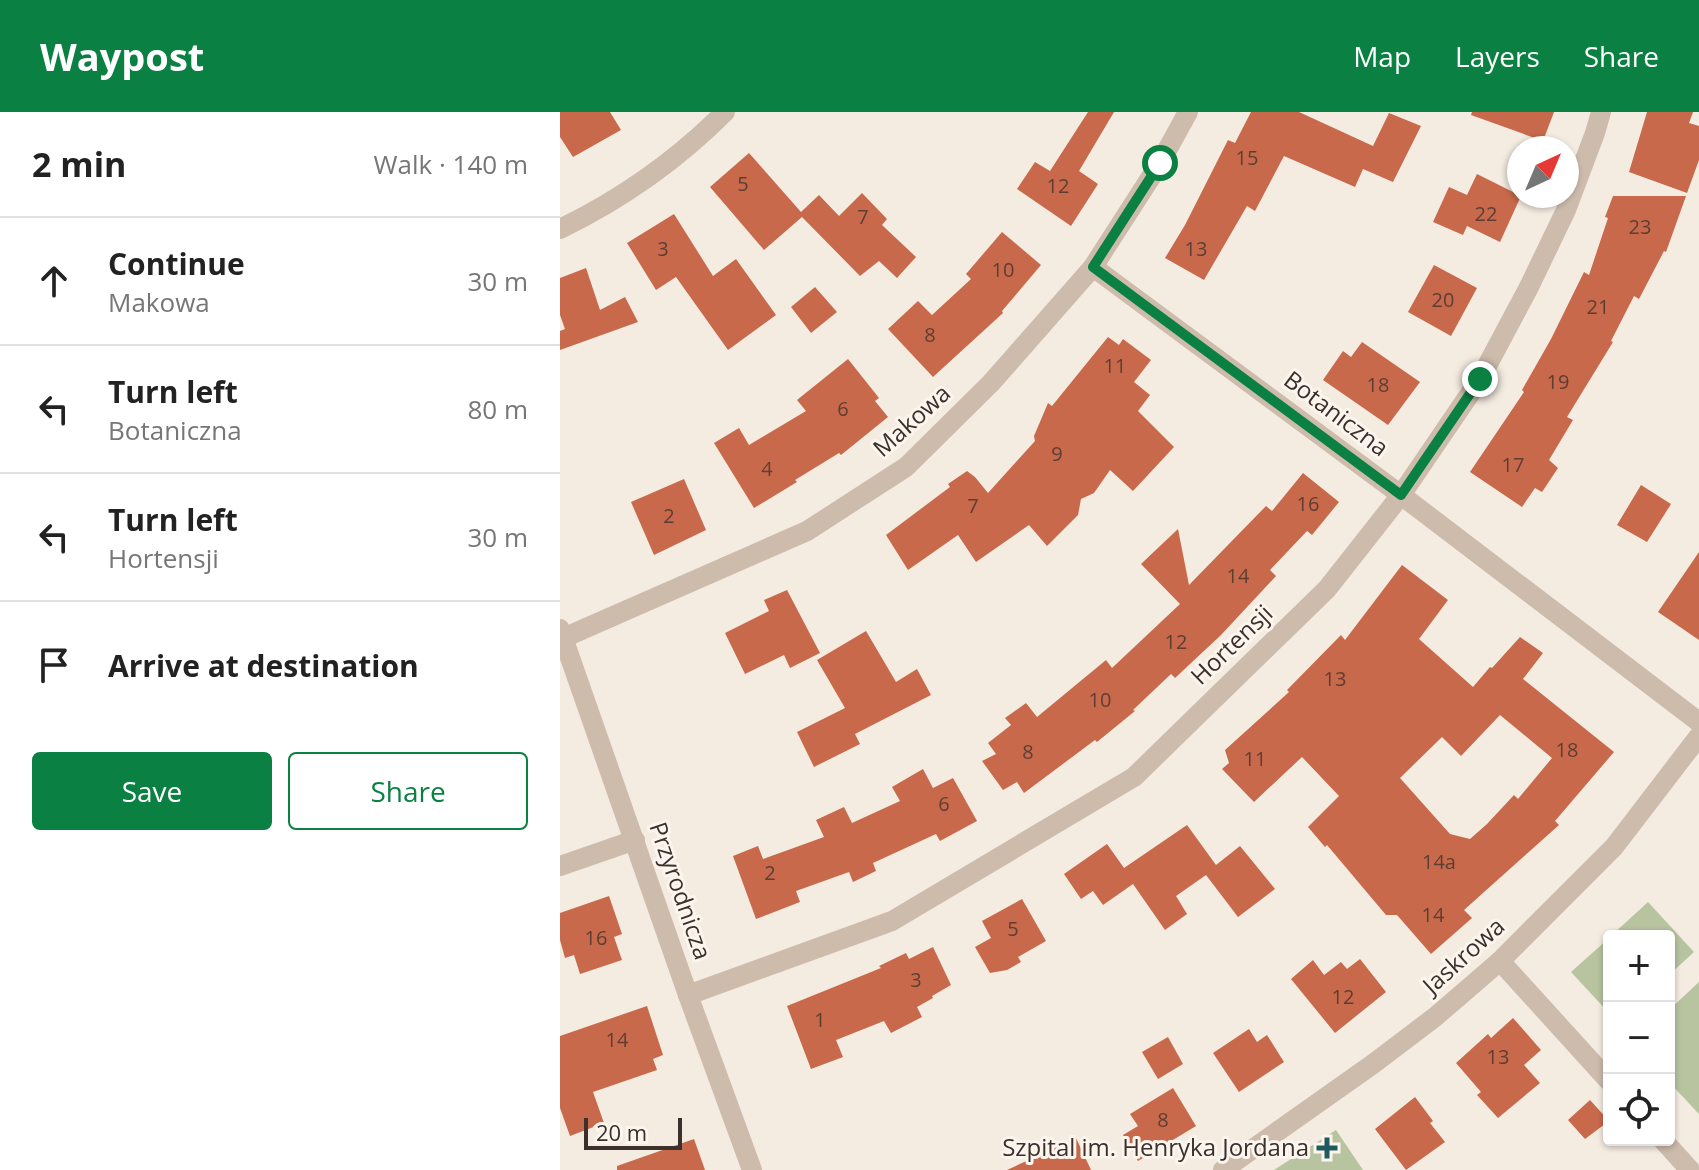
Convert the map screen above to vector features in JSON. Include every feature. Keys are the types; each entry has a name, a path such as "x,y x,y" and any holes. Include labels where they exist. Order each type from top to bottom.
{"street":[{"path":"560,229 597,211 646,179 698,139 725,112"},
{"name":"Makowa","path":"561,633 807,531 906,467 991,383 1093,267 1160,163 1188,112"},
{"name":"Hortensji","path":"688,995 892,921 1134,777 1327,589 1401,495 1480,379 1529,287 1566,210 1601,112"},
{"name":"Botaniczna","path":"1093,267 1401,495 1699,722"},
{"name":"Przyrodnicza","path":"561,633 752,1170"},
{"name":"Jaskrowa","path":"1223,1170 1373,1064 1435,1017 1500,961 1614,847 1699,736"},
{"path":"560,866 635,840"},
{"path":"1500,961 1603,1074"},
{"path":"1668,1146 1690,1170"}],"green space":[{"path":"1648,902 1674,930 1618,930"},
{"path":"1675,931 1694,952 1675,969"},
{"path":"1603,943 1603,1007 1571,972"},
{"path":"1699,982 1699,1114 1675,1088 1675,1004"},
{"name":"Szpital im. Henryka Jordana","path":"1336,1130 1363,1170 1274,1170"}],"building":[{"path":"560,112 610,112 621,130 573,157 560,137"},
{"path":"1088,112 1114,112 1079,171 1098,184 1071,226 1017,189 1035,162 1050,171"},
{"path":"1251,112 1299,112 1373,146 1389,113 1421,126 1393,182 1363,169 1355,187 1284,156 1255,211 1247,206 1204,280 1165,258 1228,140 1235,143"},
{"path":"1472,112 1554,112 1545,136 1529,136 1471,115"},
{"path":"1647,112 1693,112 1689,123 1699,126 1699,160 1687,193 1629,172"},
{"path":"749,153 801,212 819,195 839,216 862,193 887,219 882,225 916,257 897,278 879,261 860,276 802,217 764,250 710,187"},
{"path":"1477,174 1507,189 1507,208 1516,208 1500,242 1467,226 1463,235 1433,222 1449,187 1467,195"},
{"path":"1613,196 1686,196 1666,252 1639,299 1634,296 1613,342 1567,417 1573,420 1549,460 1558,468 1542,492 1535,488 1522,507 1470,472 1524,392 1522,390 1584,272 1589,275"},
{"path":"674,214 713,276 736,259 776,315 728,350 676,277 656,290 627,243"},
{"path":"1002,232 1041,265 1003,313 933,377 888,329 918,301 932,315 971,279 966,274"},
{"path":"1434,265 1477,288 1451,336 1408,312"},
{"path":"586,268 600,310 625,297 638,322 560,350 560,331 565,329 560,315 560,278"},
{"path":"815,287 837,312 811,333 791,307"},
{"path":"1108,337 1119,345 1123,339 1151,360 1134,382 1150,395 1138,411 1174,447 1133,491 1110,470 1094,493 1081,499 1078,515 1047,546 1029,525 976,562 958,535 908,570 886,535 967,471 988,493 1035,441 1034,436 1048,403 1052,406"},
{"path":"1362,342 1420,382 1388,425 1323,380 1343,351 1351,357"},
{"path":"848,359 879,398 875,401 888,417 841,455 839,453 754,508 714,443 739,428 749,445 806,411 797,400"},
{"path":"1303,473 1339,502 1312,535 1307,531 1270,570 1276,576 1221,635 1175,678 1171,674 1135,711 1097,742 1095,740 1024,793 1017,782 1003,790 982,761 996,754 988,743 1011,725 1005,718 1026,703 1037,717 1106,660 1112,668 1180,604 1141,564 1178,529 1189,585 1266,506 1272,511"},
{"path":"684,479 706,530 654,555 631,502"},
{"path":"1641,485 1671,504 1647,542 1617,525"},
{"path":"1699,552 1699,640 1658,612"},
{"path":"1402,565 1448,600 1419,639 1473,687 1520,637 1543,653 1523,679 1614,752 1555,821 1559,825 1464,910 1472,918 1431,954 1397,915 1386,915 1308,827 1339,796 1302,757 1254,802 1222,769 1229,763 1225,750 1289,692 1287,690 1341,635 1345,640","holes":["1500,715 1552,758 1518,799 1514,795 1470,839 1450,834 1400,778 1442,737 1461,756"]},
{"path":"787,590 820,653 790,668 784,655 745,674 725,633 769,611 764,600"},
{"path":"866,631 896,682 917,669 931,695 855,734 860,744 814,767 797,732 845,708 817,660"},
{"path":"923,769 933,788 953,778 977,821 940,841 936,834 873,863 876,871 853,882 849,872 796,891 800,902 756,919 733,856 758,846 763,859 824,837 816,820 844,807 852,823 900,801 892,787"},
{"path":"1187,825 1216,865 1240,846 1275,889 1238,917 1206,875 1176,896 1187,914 1165,930 1133,884 1103,905 1093,891 1081,899 1064,874 1107,844 1124,868"},
{"path":"609,896 622,934 614,937 622,960 580,974 574,955 565,958 560,940 560,913"},
{"path":"1022,899 1046,941 1018,957 1021,962 1007,970 990,973 975,947 991,938 982,921"},
{"path":"933,947 951,985 917,1007 922,1017 891,1033 884,1021 836,1040 843,1057 811,1069 787,1006 881,968 879,966 906,953 909,959"},
{"path":"1360,959 1386,992 1335,1033 1291,979 1313,960 1324,975 1341,962 1347,969"},
{"path":"647,1006 663,1055 653,1059 657,1070 593,1092 604,1123 570,1136 560,1108 560,1036"},
{"path":"1513,1018 1541,1050 1524,1065 1540,1083 1498,1118 1477,1095 1481,1092 1456,1063 1488,1034 1491,1038"},
{"path":"1249,1029 1257,1042 1267,1035 1284,1062 1239,1092 1213,1053"},
{"path":"1168,1037 1183,1064 1158,1079 1142,1052"},
{"path":"1173,1088 1196,1126 1138,1161 1123,1135 1138,1126 1130,1114"},
{"path":"1415,1097 1445,1142 1406,1170 1375,1129"},
{"path":"1590,1100 1603,1114 1603,1126 1585,1139 1568,1120"},
{"path":"1076,1138 1091,1170 1007,1170"},
{"path":"694,1139 705,1170 617,1170 617,1166"}],"place":[{"name":"Szpital im. Henryka Jordana","path":"1327,1148"}],"route":[{"path":"1160,163 1093,267 1401,495 1480,379"}]}
